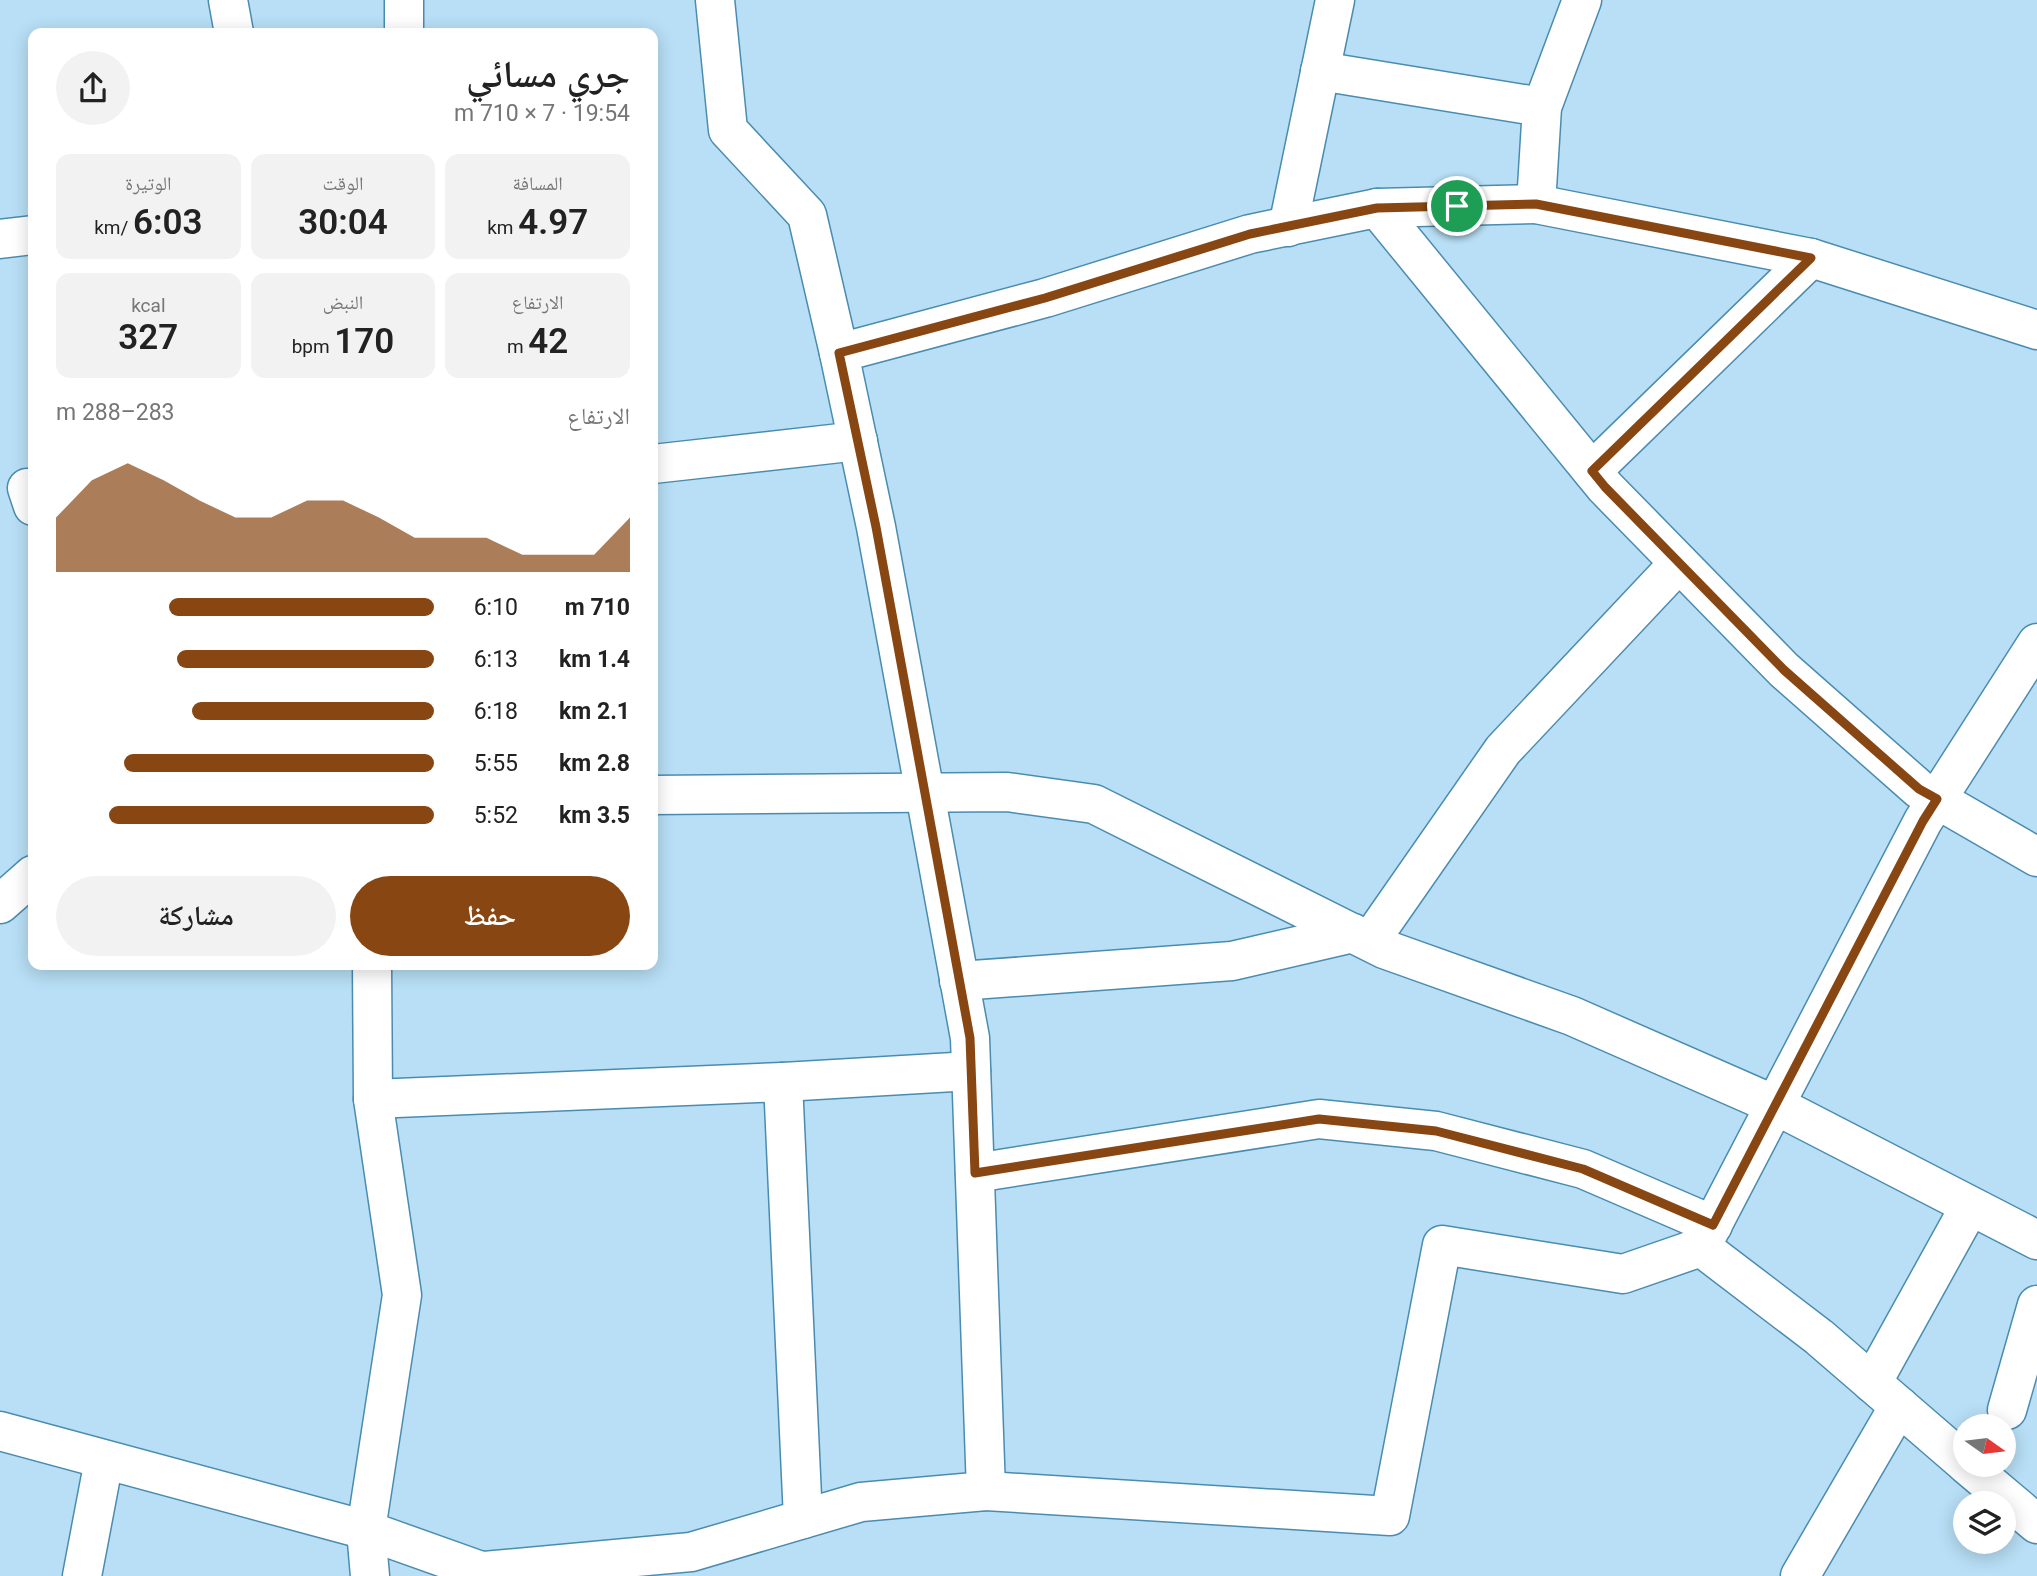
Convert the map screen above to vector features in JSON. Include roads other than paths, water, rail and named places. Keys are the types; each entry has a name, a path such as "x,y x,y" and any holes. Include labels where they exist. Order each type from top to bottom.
{"street":[{"path":"228,0 233,28"},
{"path":"715,0 728,130 807,215 858,441 970,1038 986,1491"},
{"path":"1288,227 1335,0"},
{"path":"1536,204 1542,107 1582,0"},
{"path":"1320,71 1542,107"},
{"path":"839,353 1045,298 1250,234 1377,208 1536,204 1811,258 2037,330"},
{"path":"1377,208 1592,471 1784,670 1919,789 2037,857"},
{"path":"0,239 28,236"},
{"path":"1592,471 1811,258"},
{"path":"658,463 858,441"},
{"path":"959,981 1232,961 1362,937 1503,750 1679,563"},
{"path":"0,1431 366,1530 490,1574 691,1552 861,1502 986,1491 1390,1516 1442,1245 1623,1274 1707,1236 1923,821 2037,643"},
{"path":"658,795 1007,792 1094,804 1384,949 1572,1016 1775,1105 2037,1240"},
{"path":"0,904 28,879"},
{"path":"370,1576 366,1530 402,1295 373,1099 372,970"},
{"path":"373,1099 783,1082 971,1071"},
{"path":"783,1082 803,1519"},
{"path":"975,1173 1319,1119 1436,1131 1583,1169 1707,1236 1885,1394 1953,1448"},
{"path":"1800,1576 1970,1206"},
{"path":"1998,1414 2037,1305"},
{"path":"2002,1414 2037,1386"},
{"path":"82,1576 104,1460"},
{"path":"1986,1477 2037,1524"}]}
